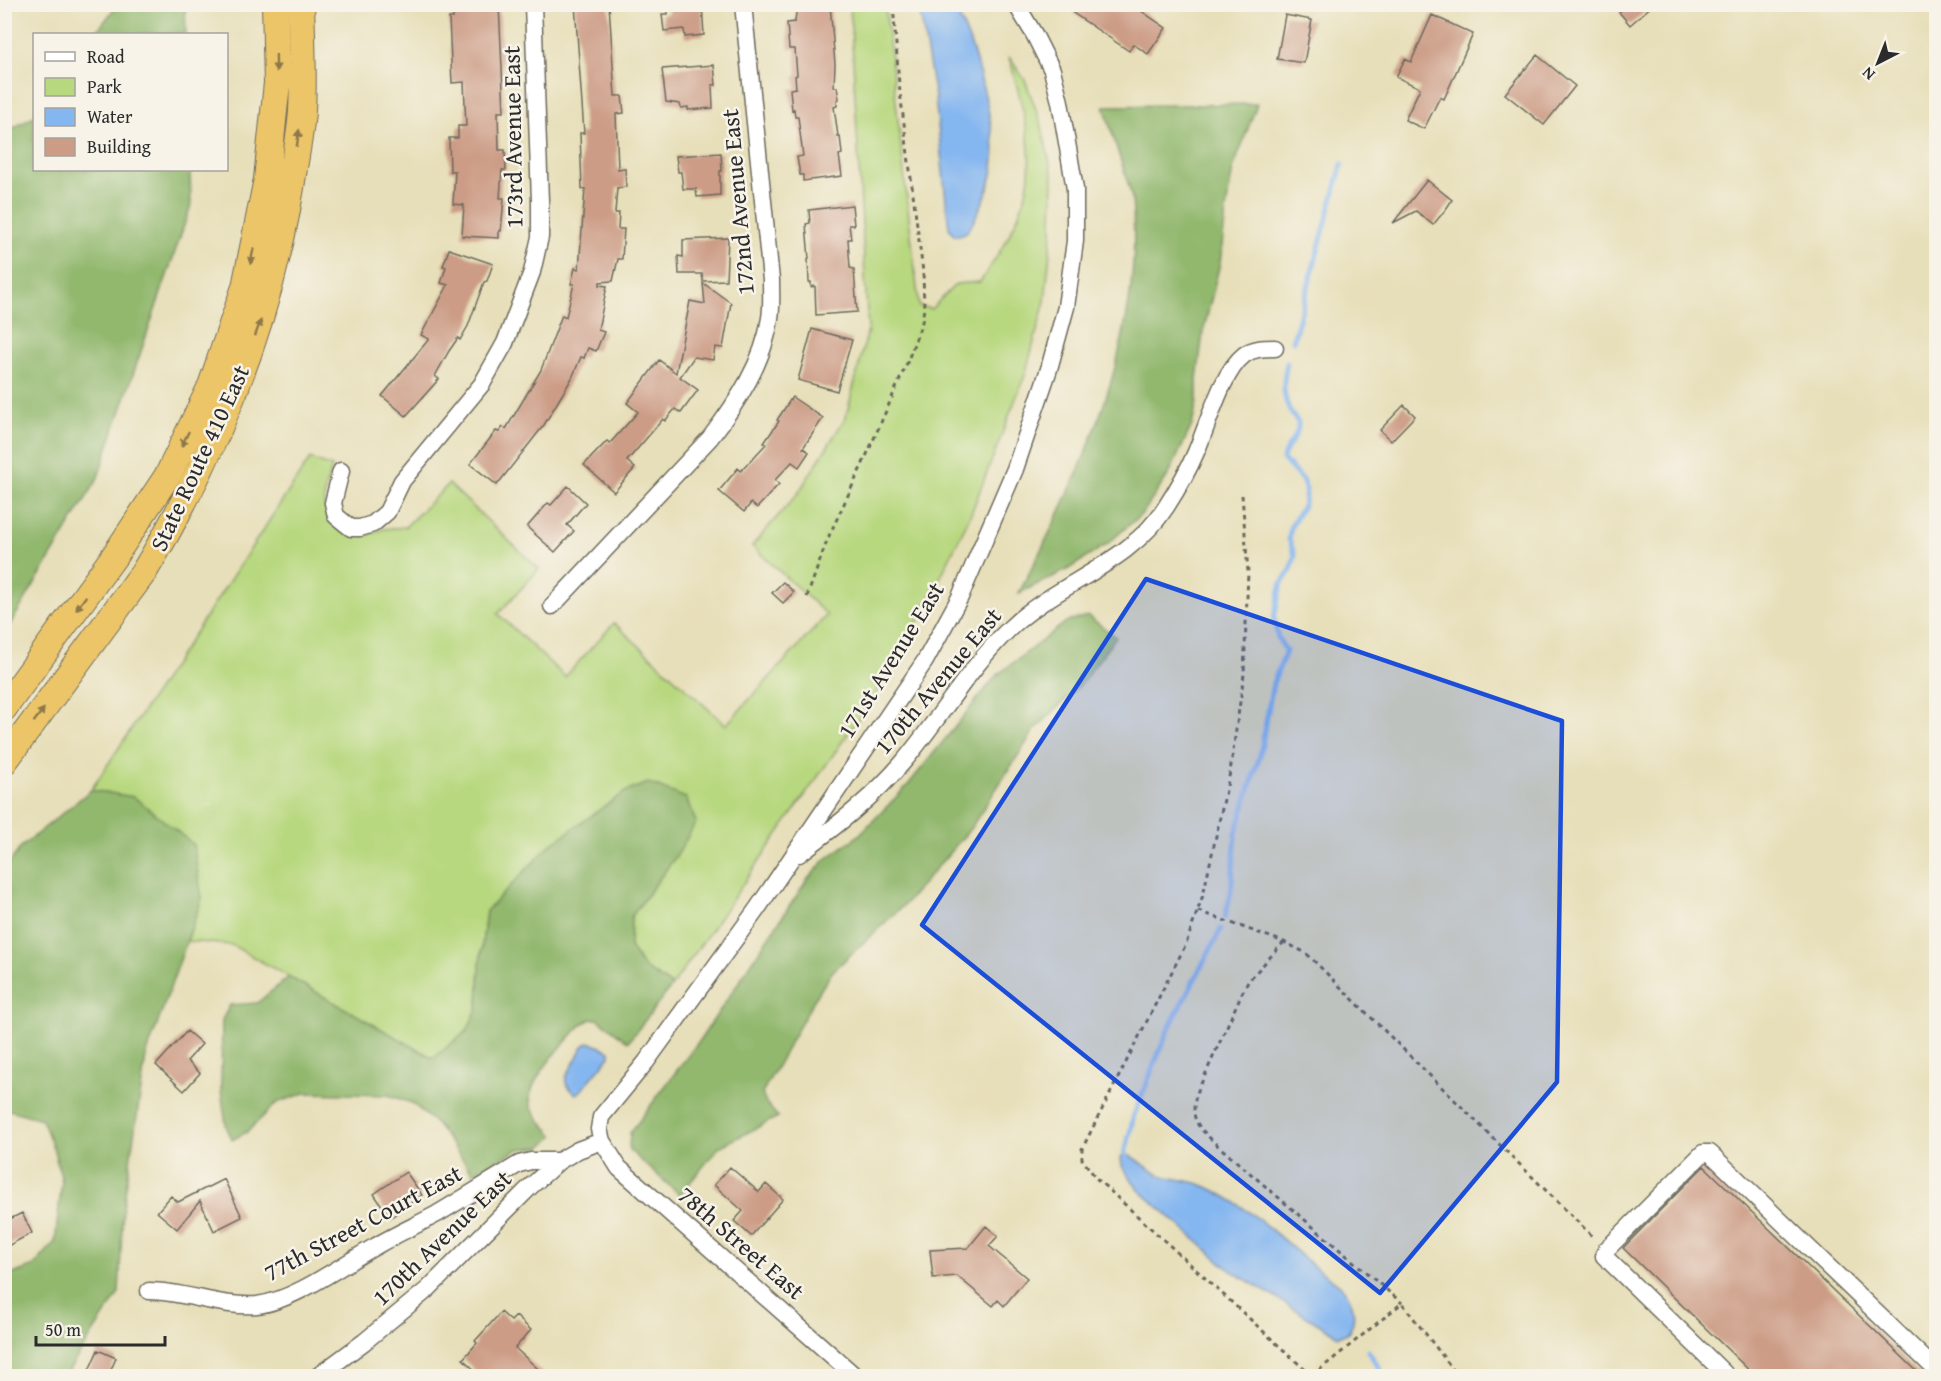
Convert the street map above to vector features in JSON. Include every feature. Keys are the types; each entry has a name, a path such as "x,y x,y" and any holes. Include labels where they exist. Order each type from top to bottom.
{"highway":[{"name":"State Route 410 East","path":"4,708 115,555 168,475 211,386 245,286 267,179 277,84 275,4"},
{"name":"State Route 410 East","path":"4,762 144,572 177,514 231,405 262,318 288,207 302,111 301,4"}],"street":[{"name":"173rd Avenue East","path":"341,471 334,494 334,509 340,520 351,528 365,527 381,519 391,505 402,481 483,384 505,343 532,272 540,237 533,4"},
{"name":"172nd Avenue East","path":"552,606 711,438 730,411 762,351 771,318 771,280 743,4"},
{"name":"171st Avenue East","path":"602,1141 599,1129 601,1117 653,1052 757,909 925,661 960,597 1015,469 1049,369 1066,307 1075,241 1075,189 1052,70 1016,4"},
{"name":"170th Avenue East","path":"789,862 836,827 868,799 904,762 983,657 1010,628 1042,601 1098,569 1145,532 1164,510 1180,484 1196,454 1228,375 1236,362 1253,350 1275,348"},
{"name":"170th Avenue East","path":"318,1377 428,1289 559,1161 578,1150 602,1141"},
{"name":"78th Street East","path":"602,1141 619,1168 855,1377"},
{"path":"1723,1375 1604,1256 1606,1250 1703,1152 1710,1153 1926,1360 1936,1373"},
{"name":"77th Street Court East","path":"148,1291 163,1291 239,1304 258,1305 279,1300 437,1214 519,1164 531,1161 559,1161"}],"path":[{"path":"807,597 828,538 866,459 922,322 923,272 899,84 893,4"},
{"path":"1242,495 1248,572 1244,674 1230,772 1203,896 1186,944 1082,1149 1082,1159 1096,1178 1312,1376 1402,1303"},
{"path":"1198,911 1284,942 1306,953 1606,1250"},
{"path":"1284,942 1249,980 1241,995 1196,1095 1193,1110 1195,1120 1216,1144 1402,1303 1458,1377"}],"highlighted area":[{"path":"1146,579 1562,721 1557,1082 1380,1293 922,925"}],"green space":[{"path":"117,5 185,5 186,33 96,33"},
{"path":"850,5 885,5 919,306 931,309 956,284 980,282 1007,239 1023,205 1030,160 1026,124 1009,57 1025,80 1041,123 1053,177 1052,231 1045,301 1025,375 970,516 925,609 879,689 672,986 644,968 630,947 631,917 679,852 486,911 478,1007 467,1031 433,1058 232,945 187,941 202,898 91,790 310,459 332,467 325,488 324,505 331,521 341,531 354,536 370,534 383,529 405,527 449,484 539,569 498,614 565,677 614,623 726,725 827,615 752,546 799,492 846,417 868,330"},
{"path":"1257,104 1233,169 1220,263 1203,333 1197,379 1197,402 1192,425 1169,474 1143,513 1106,545 1067,570 1019,593 1043,547 1086,452 1119,353 1129,302 1134,250 1132,198 1104,106"},
{"path":"33,117 33,171 190,171 191,205 97,480 5,633 5,133"},
{"path":"1088,616 1116,637 1081,684 1034,731 970,829 907,902 832,972 762,1093 766,1103 778,1117 719,1147 680,1195 629,1150 630,1133 702,1037 807,880 826,859 859,835 908,785 996,676 1066,622"},
{"path":"648,783 686,798 696,822 679,852 631,917 630,947 644,968 672,986 628,1042 598,1019 591,1019 582,1024 557,1051 540,1074 530,1097 533,1110 554,1136 541,1147 519,1149 473,1173 437,1125 412,1103 388,1095 305,1093 277,1103 247,1132 232,1140 226,1125 221,1090 222,1020 230,1005 257,1003 289,977 433,1058 467,1031 478,1007 486,911 551,844 625,792"},
{"path":"91,790 134,797 193,844 202,898 146,1056 123,1208 119,1293 65,1376 5,1376 5,1277 34,1266 55,1242 62,1181 54,1150 42,1119 5,1109 5,869 21,847"}],"water":[{"path":"922,5 951,5 959,17 980,74 992,135 993,167 987,192 971,227 959,235 954,235 949,228 935,97 920,12"},
{"path":"589,1042 610,1051 610,1056 576,1094 567,1085 566,1077 584,1045"},
{"path":"1125,1154 1161,1175 1200,1184 1235,1202 1264,1223 1344,1289 1353,1308 1353,1321 1348,1333 1338,1336 1230,1270 1139,1190 1122,1166 1121,1158"}],"building":[{"path":"453,4 499,4 504,112 498,112 499,150 505,150 506,170 502,170 500,198 504,198 499,238 462,236 464,205 453,204 455,171 450,171 449,138 458,138 458,126 466,126 464,82 452,83 449,18 453,18"},
{"path":"575,4 609,4 615,96 622,96 624,113 616,114 618,169 625,168 626,187 617,188 615,213 619,213 618,229 624,229 622,259 618,259 613,281 600,282 600,285 607,286 598,330 604,332 596,351 588,348 584,358 581,357 572,378 544,425 497,485 470,464 496,431 499,432 503,427 506,429 541,370 562,315 566,317 574,284 571,284 575,268 579,269 585,189 582,189 580,133 584,133"},
{"path":"668,4 702,4 704,35 685,37 684,29 664,31 662,14 668,14"},
{"path":"797,4 830,4 835,64 834,87 837,87 839,99 837,106 834,107 838,136 840,136 842,154 839,155 842,176 803,181 803,175 800,175 797,157 803,156 798,117 795,117 794,109 792,110 790,89 796,88 795,49 789,49 787,23 795,22"},
{"path":"1079,4 1131,4 1166,28 1148,54 1133,44 1129,51 1073,13"},
{"path":"1629,4 1654,4 1630,25 1619,12"},
{"path":"1285,15 1312,20 1304,63 1277,59"},
{"path":"1432,15 1473,34 1444,99 1440,97 1424,129 1405,120 1420,88 1396,77 1405,59 1411,62"},
{"path":"1537,55 1575,86 1544,125 1505,94"},
{"path":"714,65 716,85 712,85 713,108 688,110 688,107 681,108 680,104 666,102 662,69"},
{"path":"721,153 720,195 697,197 696,189 683,189 676,156"},
{"path":"1427,180 1452,200 1446,209 1433,225 1416,211 1393,223"},
{"path":"852,205 854,225 849,225 851,239 848,239 850,268 854,269 857,312 816,315 815,286 811,287 811,282 809,282 806,224 810,223 809,210"},
{"path":"728,238 726,280 703,281 702,274 679,274 678,256 683,257 683,240"},
{"path":"449,249 493,264 468,326 460,340 458,338 449,351 435,376 439,379 406,416 382,396 429,339 421,335 448,285 441,283 446,267 443,266"},
{"path":"703,283 731,303 723,348 715,347 713,360 694,357 680,377 698,390 681,413 675,409 665,421 663,419 627,461 635,468 614,492 584,465 607,441 610,443 638,412 627,403 659,360 676,373 690,301 705,304"},
{"path":"812,329 852,340 837,391 798,380"},
{"path":"792,397 823,418 803,448 809,452 799,467 792,462 775,480 779,484 757,508 751,503 744,512 719,491 738,468 741,471 766,444 764,443"},
{"path":"1404,405 1415,416 1391,441 1380,430"},
{"path":"568,486 586,503 567,525 574,531 555,552 527,527 548,503 551,505"},
{"path":"783,582 794,592 783,603 772,593"},
{"path":"187,1031 202,1044 187,1061 200,1073 184,1091 156,1065"},
{"path":"1704,1166 1923,1377 1756,1377 1623,1248"},
{"path":"730,1167 759,1192 766,1184 783,1199 751,1236 734,1221 743,1211 714,1185"},
{"path":"406,1172 422,1195 390,1218 374,1194"},
{"path":"224,1179 242,1217 214,1231 200,1201 177,1229 157,1212 171,1196 178,1202"},
{"path":"22,1213 32,1233 4,1248 4,1222"},
{"path":"986,1226 998,1236 989,1246 1027,1278 1004,1306 998,1300 993,1306 957,1276 933,1278 930,1250 968,1248"},
{"path":"501,1312 511,1321 516,1316 531,1330 515,1348 547,1377 482,1377 463,1359 477,1343 475,1341"},
{"path":"98,1350 116,1358 108,1377 86,1377"}],"waterway":[{"path":"1293,341 1342,164"},
{"path":"1225,917 1231,893 1236,833 1260,755 1273,683 1286,651 1278,638 1274,618 1282,582 1291,570 1295,556 1289,539 1291,526 1304,504 1306,490 1302,480 1283,459 1298,428 1298,423 1287,405 1284,393 1287,363"},
{"path":"1128,1158 1125,1154 1134,1115 1168,1030 1221,929"},
{"path":"1368,1351 1385,1376"}]}
